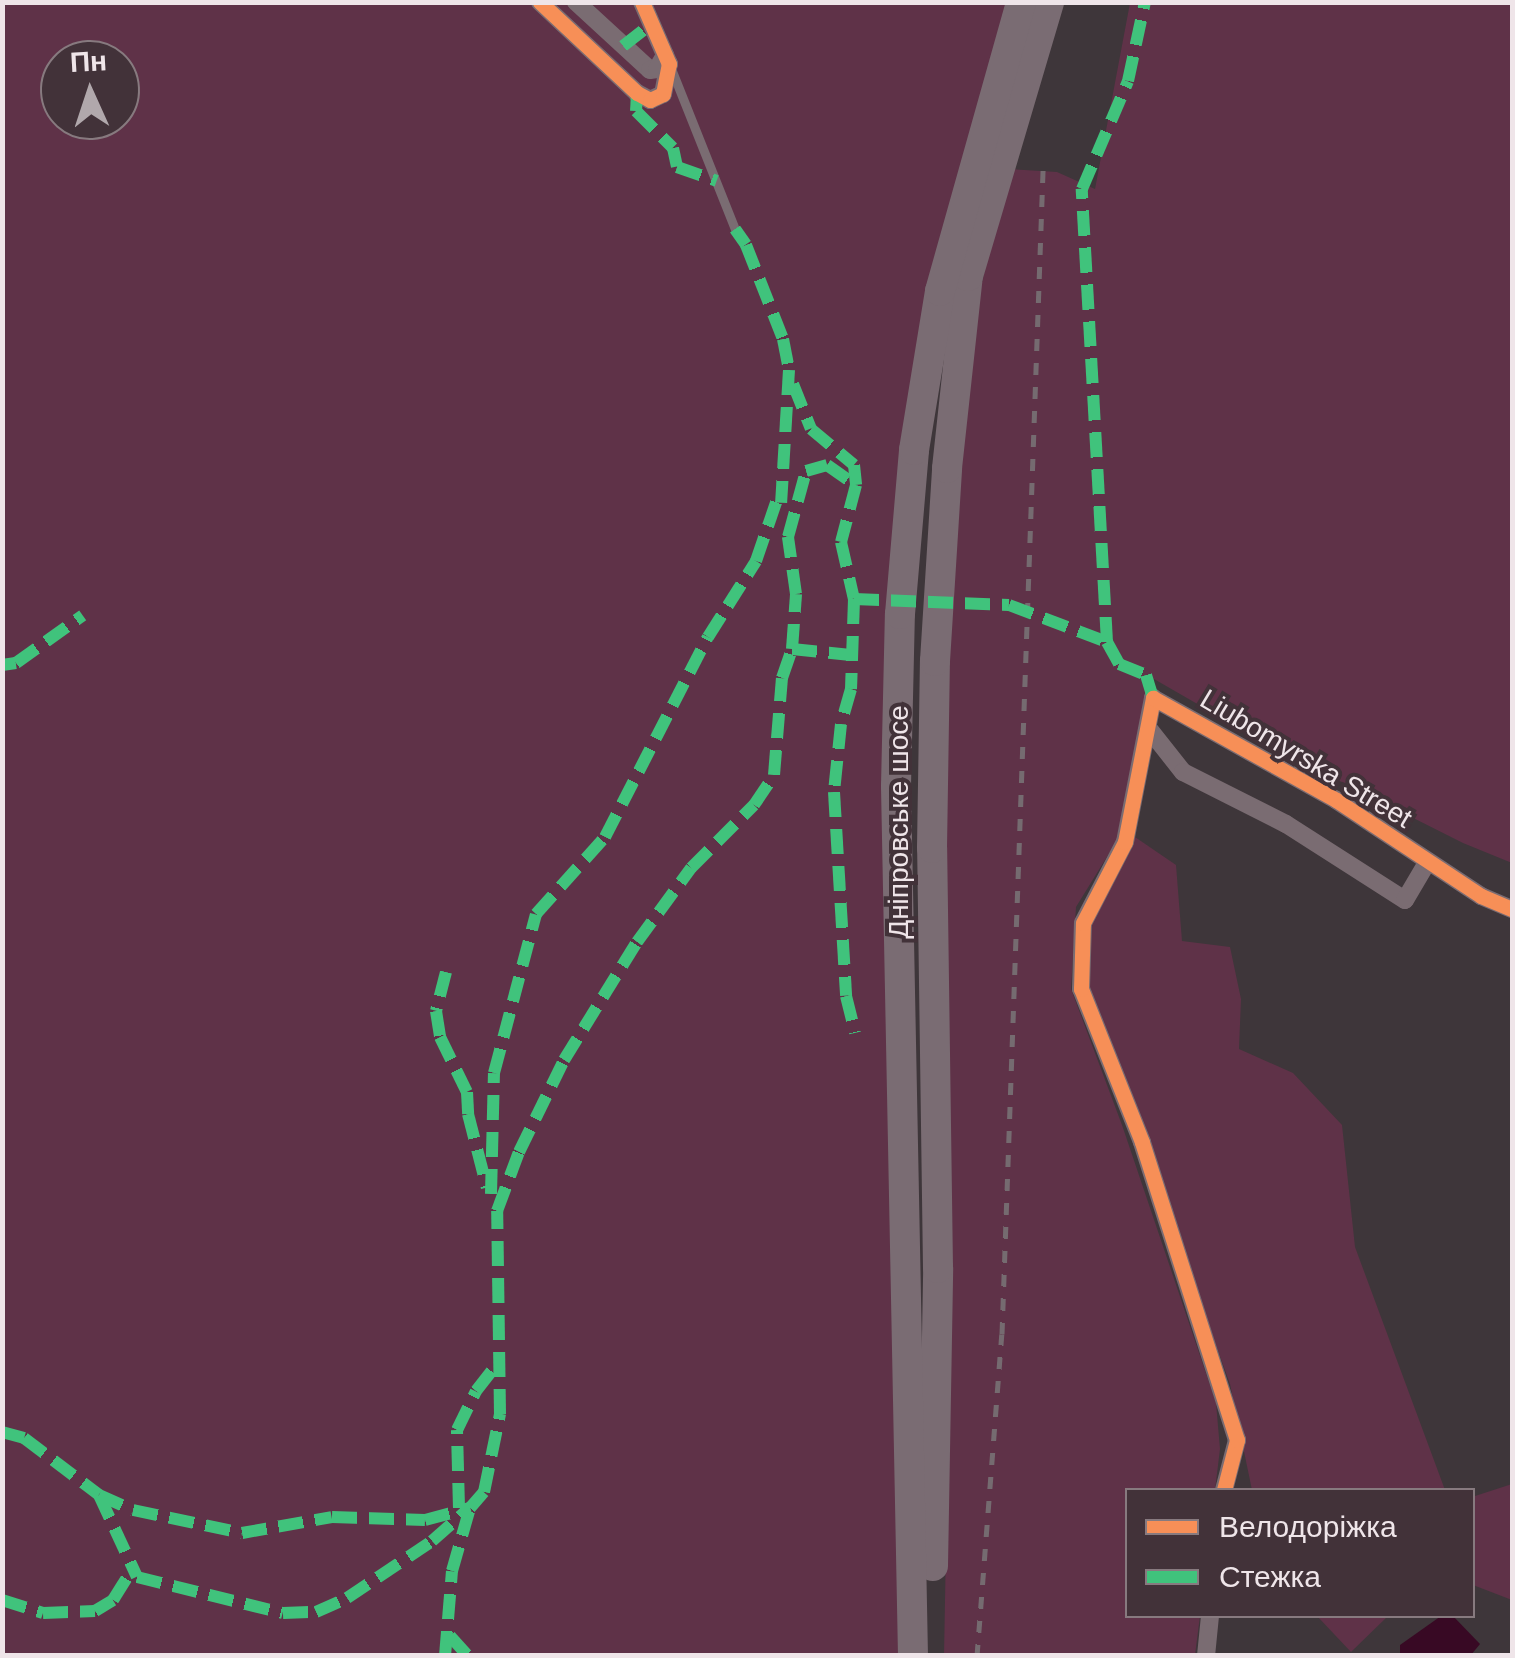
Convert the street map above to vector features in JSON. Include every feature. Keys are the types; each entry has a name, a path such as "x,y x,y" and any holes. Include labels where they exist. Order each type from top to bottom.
{"main road":[{"name":"Дніпровське шосе","path":"913,1656 896,786 900,614 914,450 940,292 1021,2"},
{"name":"Дніпровське шосе","path":"931,1656 938,1268 932,848 935,661 946,468 968,276 1048,2"}],"street":[{"path":"540,2 637,93 650,100 663,94 667,60 642,2"},
{"path":"576,2 650,70 667,60"},
{"name":"Liubomyrska Street","path":"1150,729 1153,698 1336,800 1481,896 1512,908"},
{"path":"1150,729 1184,772 1286,824 1405,900 1428,861"},
{"path":"1150,729 1125,842 1083,923 1080,989 1142,1142 1236,1440 1224,1488"},
{"path":"1207,1654 1210,1618"}],"lane":[{"path":"667,60 735,229"}],"shaded area":[{"path":"2,3 1021,3 940,291 900,614 913,1655 3,1655"},
{"path":"1130,3 1512,3 1512,863 1463,843 1272,747 1154,679 1116,842 1076,907 1071,989 1122,1125 1216,1403 1220,1449 1215,1488 1125,1488 1125,1618 1200,1618 1195,1655 944,1656 947,1489 943,813 949,575 978,299 1009,169 1057,172 1095,189"},
{"path":"1135,837 1176,865 1182,941 1230,947 1241,999 1239,1049 1293,1073 1342,1125 1355,1247 1444,1488 1252,1488 1230,1384 1088,991 1090,927"},
{"path":"1512,1484 1512,1600 1475,1586 1475,1496"},
{"path":"1319,1618 1386,1618 1351,1652"},
{"path":"1438,1618 1455,1618 1480,1644 1471,1655 1400,1655 1400,1645"}],"railway":[{"path":"977,1656 1002,1334 1043,170"}],"marked path":[{"path":"1107,642 1082,189 1128,81 1145,2"},
{"path":"623,46 652,23"},
{"path":"637,93 636,111 673,148 677,167 717,181"},
{"path":"735,229 746,245 783,339 789,370 781,503"},
{"path":"793,384 811,429 854,465 856,485"},
{"path":"792,649 796,594 788,537 806,471 827,465 856,485 841,542 854,599 851,689 841,724 834,792 846,996 855,1033"},
{"path":"491,1194 494,1073 536,914 605,837 708,637 756,561 779,494"},
{"path":"854,599 1009,605 1107,642 1119,664 1146,675 1153,698"},
{"path":"2,665 16,663 83,615"},
{"path":"445,1656 452,1571 470,1508 484,1492 500,1414 497,1211 519,1152 564,1060 637,942 691,868 754,805 774,775 782,678 792,649 851,655"},
{"path":"446,972 436,1011 440,1037 467,1092 468,1114 487,1188"},
{"path":"459,1508 457,1430 476,1391 500,1360"},
{"path":"2,1432 24,1438 99,1495 133,1510 242,1533 332,1517 425,1520 470,1508"},
{"path":"99,1495 137,1577 283,1613 316,1612 347,1598 432,1541 466,1511"},
{"path":"2,1600 43,1613 95,1611 113,1600 131,1571"},
{"path":"450,1636 468,1656"}],"cycle path":[{"path":"540,2 637,93 650,100 663,94 669,64 642,2"},
{"path":"1225,1488 1237,1440 1142,1142 1081,989 1083,923 1125,842 1153,698 1336,800 1481,896 1512,909"}]}
